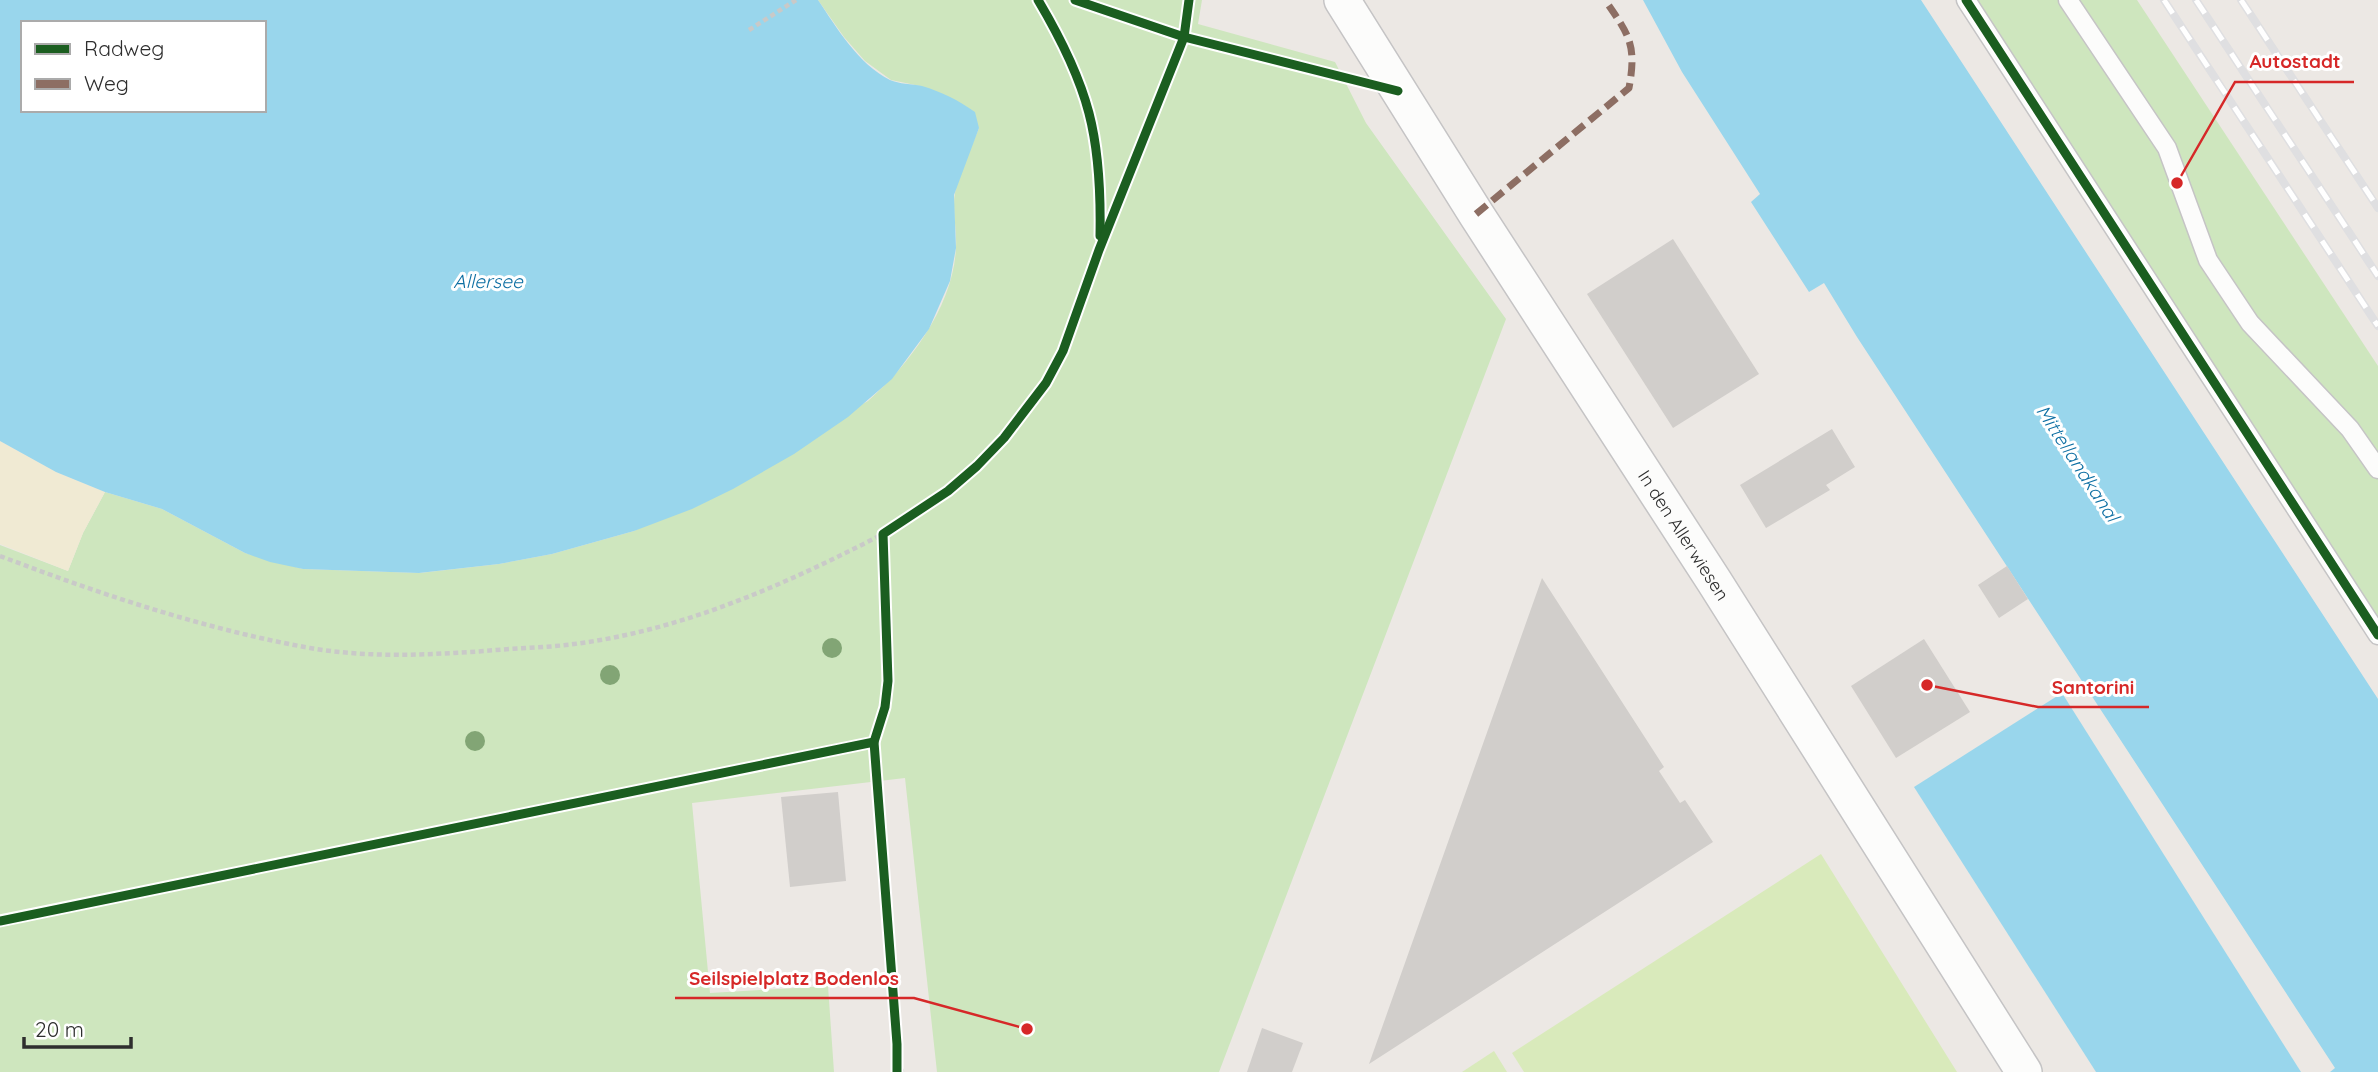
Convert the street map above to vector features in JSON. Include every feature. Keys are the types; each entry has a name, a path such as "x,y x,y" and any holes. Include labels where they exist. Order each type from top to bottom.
{"street":[{"name":"In den Allerwiesen","path":"1342,0 2024,1072"}],"lane":[{"path":"1966,0 2378,635"},
{"path":"2068,0 2167,148 2208,260 2250,323 2350,429 2378,469"}],"path":[{"path":"749,30 796,0"},
{"path":"0,556 64,580 228,631 312,648 358,654 416,656 575,644 684,620 757,593 831,561 883,534"},
{"path":"897,1044 902,1072"}],"green space":[{"path":"818,0 1202,0 1198,24 1335,62 1366,123 1506,319 1219,1072 937,1072 905,778 692,803 710,993 828,986 834,1072 0,1072 0,545 68,571 83,533 105,492 162,509 245,553 303,569 420,573 499,564 552,554 634,531 868,401 914,351 927,332 947,290 956,247 954,199 962,168 979,128 920,86 891,80 865,61"},
{"path":"1977,0 2137,0 2378,366 2378,617"},
{"path":"1821,854 1957,1072 1524,1072 1512,1053"},
{"path":"1494,1051 1507,1072 1462,1072"}],"sand":[{"path":"0,441 56,472 105,492 83,533 68,571 0,544"}],"water":[{"name":"Allersee","path":"0,0 818,0 858,55 878,73 890,80 936,91 975,112 979,128 954,195 956,248 950,281 929,329 892,379 848,417 794,454 692,509 634,531 552,554 499,564 419,573 303,569 245,553 162,509 105,492 56,472 0,441"},
{"name":"Mittellandkanal","path":"1643,0 1921,0 2378,699 2378,1072 2330,1072 2335,1068 1824,283 1809,292 1751,202 1760,194 1682,72"},
{"path":"2062,693 2301,1072 2096,1072 1914,787"}],"building":[{"path":"1673,239 1759,374 1673,428 1587,294"},
{"path":"1832,429 1855,467 1826,485 1830,490 1766,528 1740,485"},
{"path":"2007,566 2028,599 1999,618 1978,585"},
{"path":"1542,578 1664,767 1659,771 1680,803 1685,800 1713,842 1369,1064"},
{"path":"1924,639 1970,712 1896,758 1851,686"},
{"path":"838,792 846,881 790,887 781,797"},
{"path":"1262,1028 1303,1043 1292,1072 1247,1072"}],"railway":[{"path":"2164,0 2378,326"},
{"path":"2196,0 2378,276"},
{"path":"2241,0 2378,208"}],"marked path":[{"path":"1476,214 1629,88 1632,61 1629,41 1605,0"}],"cycle path":[{"path":"1038,0 1069,59 1089,113 1098,169 1100,236"},
{"path":"1075,0 1184,37 1398,91"},
{"path":"897,1072 874,742 885,707 888,681 883,534 948,491 977,466 1004,438 1046,383 1063,351 1099,250 1184,37 1189,0"},
{"path":"1966,0 2378,635"},
{"path":"0,921 874,742"}],"place":[{"name":"Autostadt","path":"2177,183"},
{"name":"Santorini","path":"1927,685"},
{"name":"Seilspielplatz Bodenlos","path":"1027,1029"}]}
